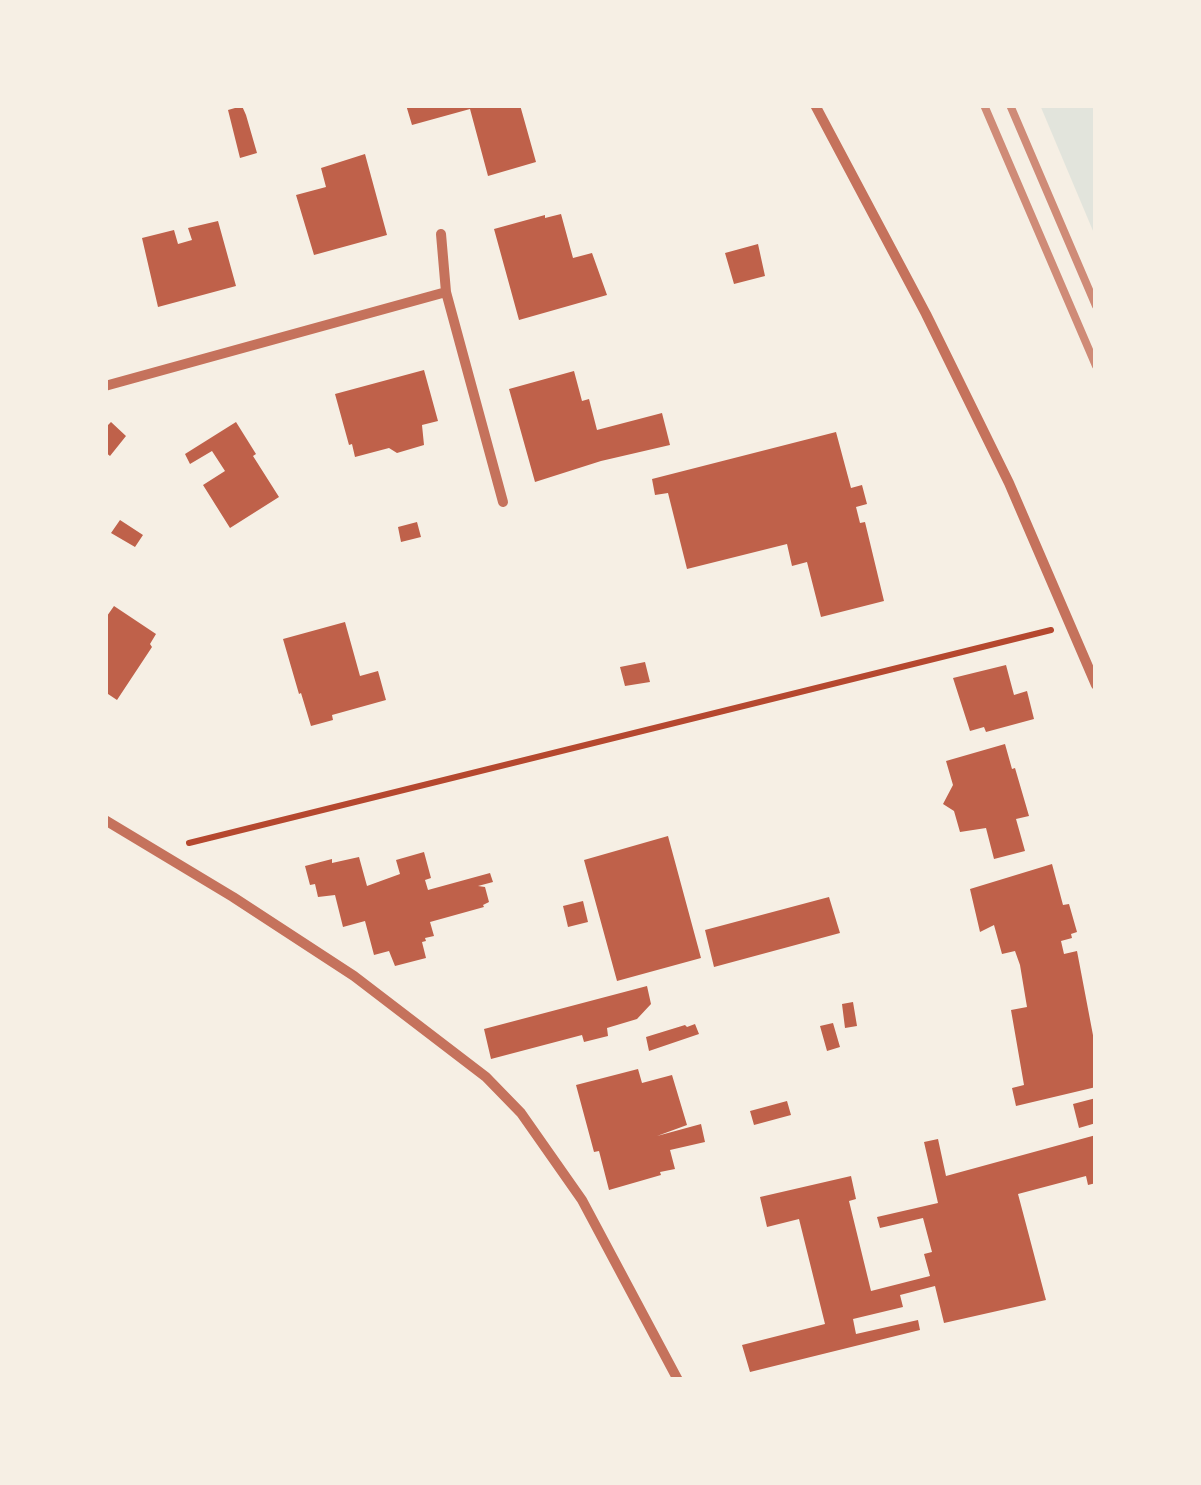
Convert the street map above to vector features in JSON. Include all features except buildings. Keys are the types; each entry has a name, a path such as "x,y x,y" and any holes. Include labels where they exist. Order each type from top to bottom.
{"street":[{"path":"815,105 926,314 992,450 1096,686"},
{"path":"441,234 446,292 503,502"},
{"path":"105,386 446,292"},
{"path":"105,820 233,896 354,976 486,1077 521,1113 582,1200 678,1380"}],"path":[{"path":"166,856 190,843 1070,626"}],"shaded area":[{"path":"1040,105 1096,105 1096,238"}],"railway":[{"path":"984,105 1096,366"},
{"path":"1010,105 1096,306"}]}
